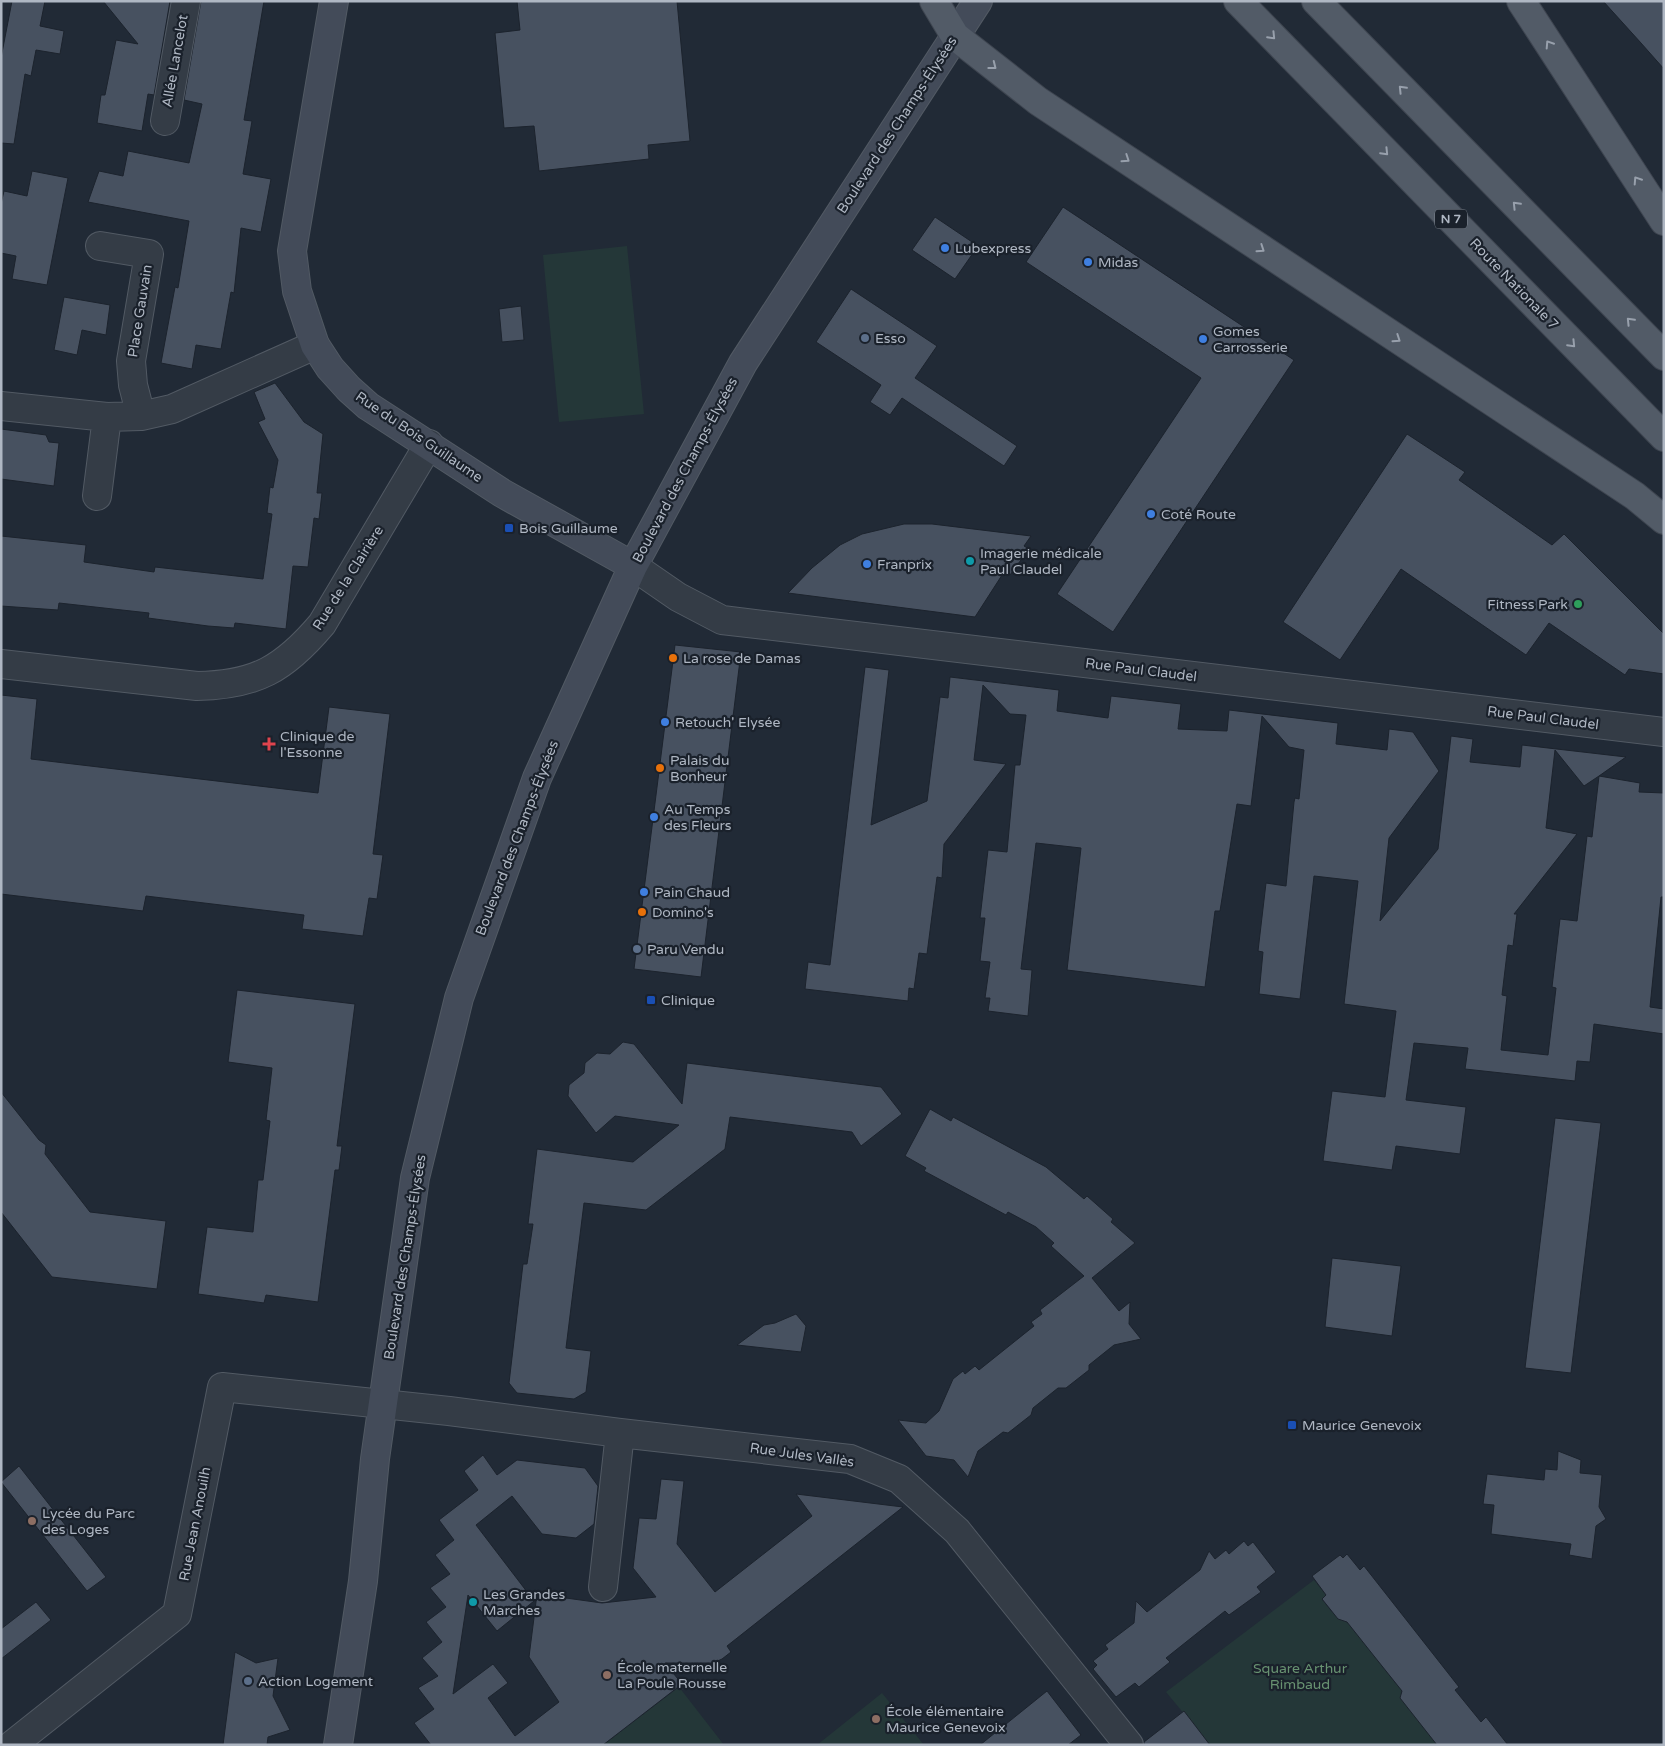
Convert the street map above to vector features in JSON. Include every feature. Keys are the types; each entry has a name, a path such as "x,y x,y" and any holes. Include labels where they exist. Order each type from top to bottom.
{"main road":[{"name":"Rue du Bois Guillaume","path":"334,1 292,251 297,291 315,345 330,368 368,406 502,493 634,566"},
{"path":"934,1 954,36 1038,101 1635,496 1664,520"},
{"name":"Boulevard des Champs-Élysées","path":"338,1745 363,1581 383,1404 414,1178 458,998 537,778 634,566 743,363 978,1"},
{"name":"Route Nationale 7","path":"1238,1 1664,437"},
{"path":"1316,1 1664,356"},
{"path":"1521,1 1664,221"}],"street":[{"name":"Allée Lancelot","path":"164,121 186,1"},
{"name":"Place Gauvain","path":"100,246 149,254 131,361 133,385 141,416"},
{"path":"1,406 107,417 141,416 172,409 315,345"},
{"path":"97,496 107,417"},
{"name":"Rue de la Clairière","path":"1,664 197,686 227,686 253,678 279,666 301,649 322,624 429,444"},
{"name":"Rue Paul Claudel","path":"634,566 678,597 722,620 1664,732"},
{"name":"Rue Jean Anouilh","path":"12,1745 177,1614 222,1386 383,1404"},
{"name":"Rue Jules Vallès","path":"383,1404 850,1459 899,1479 957,1531 1129,1745"},
{"path":"603,1587 620,1433"}],"green space":[{"path":"627,246 644,414 559,422 543,255"},
{"name":"Square Arthur Rimbaud","path":"1314,1580 1326,1595 1322,1599 1331,1611 1346,1619 1397,1685 1402,1681 1401,1697 1445,1736 1434,1745 1210,1745 1166,1692"},
{"path":"679,1687 724,1745 603,1745"},
{"name":"École élémentaire Maurice Genevoix","path":"882,1693 924,1745 817,1745"}],"building":[{"path":"12,1 45,1 40,26 64,31 60,54 36,50 31,76 25,74 14,144 1,143 1,58"},
{"path":"103,1 170,1 154,95 148,94 142,131 97,123 101,95 105,95 116,40 138,44"},
{"path":"201,1 264,1 244,120 252,121 243,174 271,179 261,232 241,228 234,293 231,292 221,349 196,345 192,369 161,363 175,287 178,288 189,221 88,202 99,171 123,176 128,151 189,163 202,104 184,100"},
{"path":"517,1 677,1 690,141 648,145 649,159 539,171 534,126 504,128 495,33 520,30"},
{"path":"1603,1 1664,1 1664,69 1641,43"},
{"path":"32,171 68,178 47,285 12,279 16,256 1,253 1,204 4,191 27,196"},
{"path":"1063,207 1294,360 1113,632 1057,594 1201,378 1026,262"},
{"name":"Lubexpress","path":"935,217 978,246 955,279 912,250"},
{"path":"851,289 937,346 915,378 1017,446 1004,466 902,398 890,415 870,402 881,385 816,342"},
{"path":"64,297 110,305 106,335 82,330 77,355 54,350"},
{"path":"521,306 524,340 502,342 499,309"},
{"path":"275,383 304,422 323,434 317,493 322,493 319,519 314,518 308,567 293,566 286,629 235,623 234,628 208,626 148,618 149,613 59,603 58,610 1,606 1,536 86,545 84,562 154,572 155,567 263,579 272,514 267,513 270,487 273,488 278,460 258,422 265,419 254,392"},
{"path":"1,429 46,435 49,442 59,443 54,486 1,479"},
{"path":"1407,434 1465,472 1459,480 1552,545 1564,534 1664,634 1664,674 1629,669 1625,675 1549,623 1526,655 1401,569 1340,660 1283,622"},
{"path":"904,524 932,524 1031,536 1024,546 1029,549 1010,575 1004,572 975,617 788,593 812,568 840,545 862,534"},
{"path":"675,645 741,652 701,977 634,969"},
{"path":"865,667 889,670 871,825 927,801 940,697 948,698 950,677 1059,690 1057,711 1108,718 1111,696 1181,704 1178,729 1227,731 1229,710 1338,723 1336,744 1387,750 1389,729 1413,732 1439,771 1389,838 1380,921 1438,849 1451,736 1473,739 1470,762 1520,767 1522,745 1626,757 1599,776 1640,783 1639,792 1664,793 1664,897 1661,897 1650,1007 1664,1009 1664,1034 1594,1024 1590,1062 1577,1061 1575,1081 1465,1069 1468,1048 1414,1043 1406,1100 1466,1107 1460,1154 1396,1146 1392,1170 1323,1161 1332,1091 1385,1097 1396,1011 1344,1004 1358,881 1314,876 1300,999 1259,994 1263,952 1258,951 1266,883 1286,886 1294,802 1295,798 1299,799 1304,750 1289,747 1262,716 1251,806 1237,804 1220,911 1215,911 1205,987 1067,970 1081,848 1036,843 1021,969 1032,970 1028,1016 988,1011 990,998 985,998 990,962 980,961 985,918 980,918 988,850 1007,852 1015,765 1020,765 1026,715 1010,714 983,685 974,760 1006,764 944,844 942,878 937,877 927,954 919,953 914,989 909,988 908,1001 805,989 808,962 830,965","holes":["1555,750 1584,786 1599,776 1592,837 1587,836 1577,921 1560,919 1552,987 1556,988 1548,1055 1501,1050 1507,996 1502,995 1508,945 1513,946 1517,914 1514,914 1577,834 1546,828"]},
{"path":"1,695 37,699 31,759 318,793 329,707 390,714 373,854 383,855 377,899 369,898 363,936 302,929 304,915 146,896 143,911 1,894"},
{"path":"237,990 355,1004 337,1146 342,1146 339,1170 335,1170 318,1302 266,1295 264,1303 198,1294 207,1227 253,1232 258,1180 263,1180 270,1121 266,1120 272,1068 228,1062"},
{"path":"623,1042 634,1044 682,1104 687,1063 881,1087 902,1114 861,1146 852,1132 730,1117 725,1149 646,1210 584,1203 566,1348 591,1351 586,1392 574,1399 517,1393 509,1383 523,1264 527,1264 533,1224 528,1224 537,1149 633,1162 679,1125 615,1116 596,1133 568,1096 569,1085 584,1073 585,1063 597,1053 610,1054"},
{"path":"1,1092 39,1140 46,1145 45,1154 90,1212 166,1221 157,1289 52,1277 1,1212"},
{"path":"930,1109 951,1121 953,1117 1046,1167 1084,1199 1087,1196 1113,1219 1111,1222 1135,1243 1092,1278 1119,1311 1130,1302 1129,1324 1141,1339 1114,1345 1089,1365 1089,1370 1066,1388 1058,1388 1033,1408 1031,1415 1008,1433 1003,1432 978,1451 968,1477 954,1460 926,1456 898,1420 926,1423 939,1411 953,1379 963,1371 965,1374 975,1366 979,1370 1034,1326 1031,1322 1042,1314 1040,1310 1084,1276 1051,1246 1054,1243 1036,1227 1008,1212 1006,1215 924,1171 926,1168 905,1156"},
{"path":"1555,1118 1601,1123 1571,1373 1525,1368"},
{"path":"1332,1258 1401,1266 1392,1336 1325,1327"},
{"path":"796,1314 806,1326 801,1352 737,1345 764,1325 775,1323"},
{"path":"1558,1451 1581,1460 1580,1473 1602,1475 1599,1507 1606,1519 1596,1526 1592,1559 1569,1555 1571,1544 1491,1534 1494,1505 1483,1504 1487,1474 1544,1480 1545,1469 1557,1470"},
{"path":"483,1455 497,1475 517,1460 585,1468 598,1486 594,1524 576,1538 542,1534 512,1496 476,1525 534,1601 497,1631 468,1595 453,1694 493,1664 508,1683 488,1698 515,1736 559,1702 529,1657 537,1594 602,1603 656,1597 633,1568 639,1518 656,1519 661,1479 684,1481 677,1544 715,1592 812,1516 796,1494 903,1507 727,1646 731,1652 722,1659 713,1663 665,1663 682,1684 603,1745 431,1745 414,1723 434,1709 418,1688 438,1676 422,1658 442,1642 426,1622 446,1607 430,1588 450,1574 435,1555 454,1540 439,1520 478,1490 464,1471"},
{"path":"19,1466 106,1577 87,1591 1,1482"},
{"path":"1244,1541 1248,1546 1253,1542 1276,1572 1257,1587 1261,1592 1229,1615 1225,1611 1166,1658 1170,1662 1139,1687 1135,1683 1116,1697 1093,1669 1097,1665 1093,1661 1108,1649 1105,1645 1134,1623 1136,1601 1147,1612 1200,1570 1209,1551 1215,1559 1226,1550 1229,1554"},
{"path":"1347,1554 1360,1570 1364,1566 1459,1687 1455,1690 1481,1722 1486,1717 1508,1745 1437,1745 1400,1698 1402,1691 1347,1622 1338,1619 1322,1599 1326,1595 1312,1576 1340,1555 1343,1558"},
{"path":"36,1602 51,1620 1,1659 1,1629"},
{"path":"235,1652 256,1663 278,1658 273,1696 290,1730 268,1737 267,1745 223,1745"},
{"path":"1047,1691 1081,1735 1068,1745 980,1745"},
{"path":"1184,1711 1210,1745 1144,1745 1144,1742"}],"place":[{"name":"Lubexpress","path":"945,248"},
{"name":"Midas","path":"1088,262"},
{"name":"Esso","path":"865,338"},
{"name":"Gomes Carrosserie","path":"1203,339"},
{"name":"Coté Route","path":"1151,514"},
{"name":"Bois Guillaume","path":"509,528"},
{"name":"Imagerie médicale Paul Claudel","path":"970,561"},
{"name":"Franprix","path":"867,564"},
{"name":"Fitness Park","path":"1578,604"},
{"name":"La rose de Damas","path":"673,658"},
{"name":"Retouch' Elysée","path":"665,722"},
{"name":"Clinique de l'Essonne","path":"269,744"},
{"name":"Palais du Bonheur","path":"660,768"},
{"name":"Au Temps des Fleurs","path":"654,817"},
{"name":"Pain Chaud","path":"644,892"},
{"name":"Domino's","path":"642,912"},
{"name":"Paru Vendu","path":"637,949"},
{"name":"Clinique","path":"651,1000"},
{"name":"Maurice Genevoix","path":"1292,1425"},
{"name":"Lycée du Parc des Loges","path":"32,1521"},
{"name":"Les Grandes Marches","path":"473,1602"},
{"name":"École maternelle La Poule Rousse","path":"607,1675"},
{"name":"Action Logement","path":"248,1681"},
{"name":"École élémentaire Maurice Genevoix","path":"876,1719"}]}
